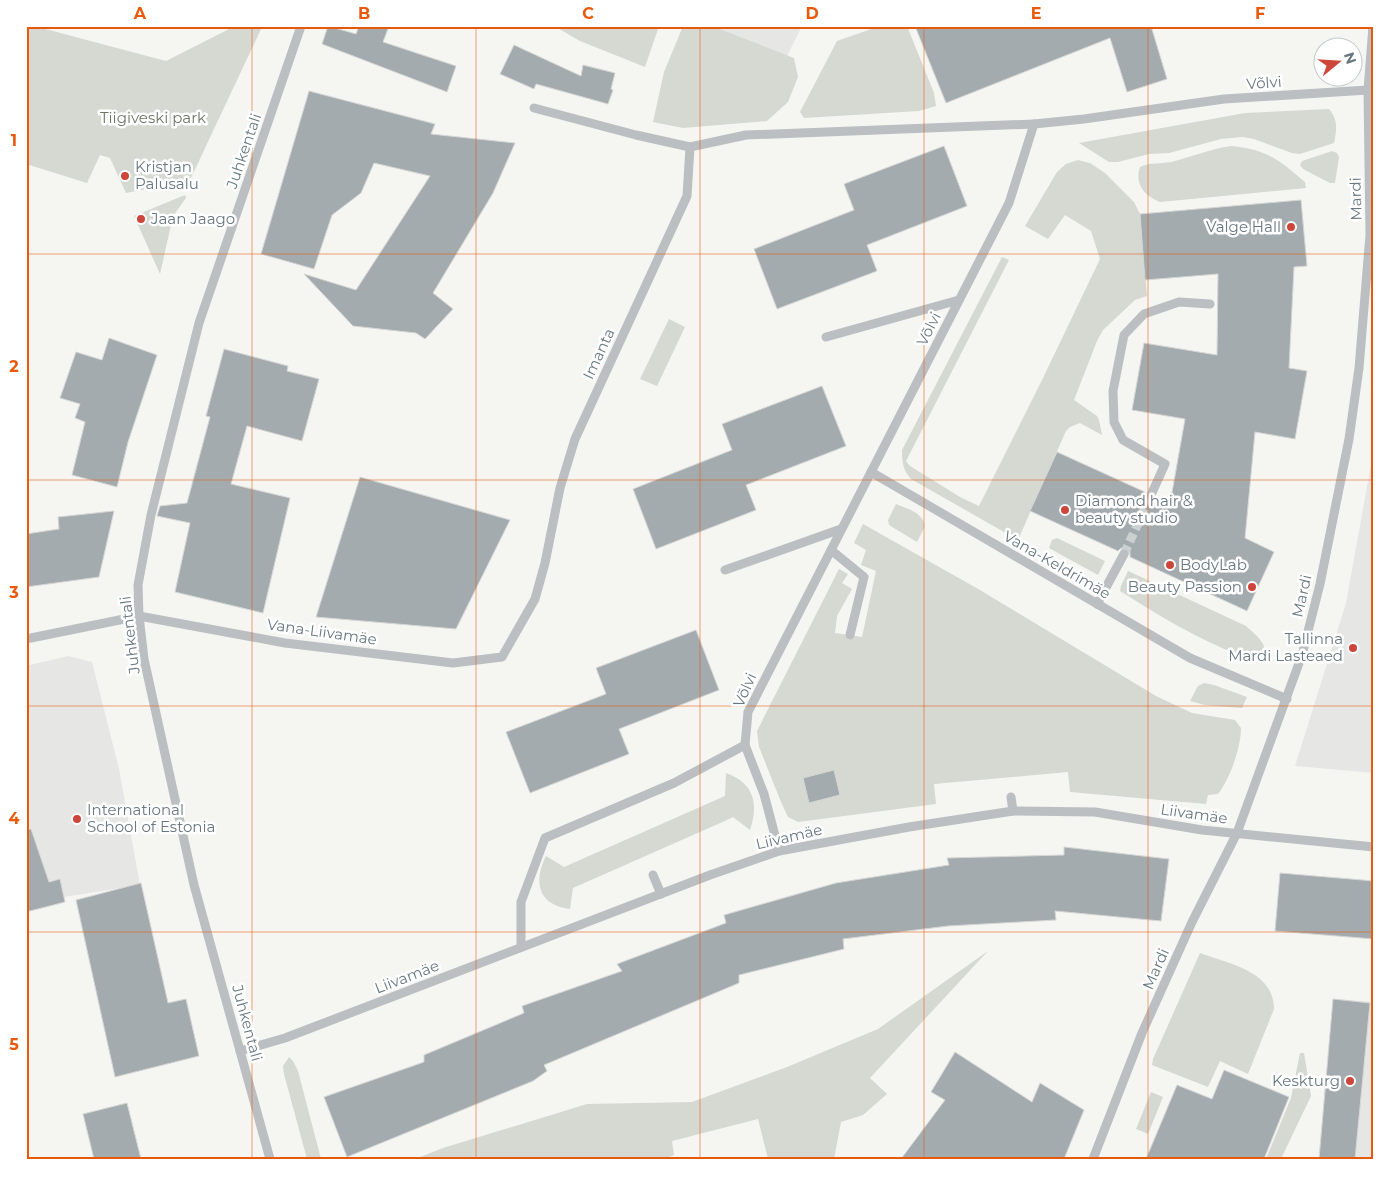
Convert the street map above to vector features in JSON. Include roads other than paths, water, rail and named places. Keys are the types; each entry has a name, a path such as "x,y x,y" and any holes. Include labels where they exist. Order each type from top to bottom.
{"street":[{"name":"Juhkentali","path":"270,1159 194,885 144,659 139,616 138,585 151,515 199,323 301,26"},
{"name":"Mardi","path":"1093,1159 1142,1033 1192,922 1237,834 1302,655 1320,584 1349,439 1372,235 1368,90 1373,26"},
{"name":"Võlvi","path":"779,851 764,794 745,746 748,712 1009,203 1034,124 1084,119 1224,99 1368,90"},
{"path":"534,108 636,136 690,147 746,136 1034,124"},
{"name":"Imanta","path":"502,657 535,599 545,563 560,488 576,440 687,196 690,147"},
{"path":"826,336 959,300"},
{"path":"1151,495 1164,464 1123,440 1114,422 1113,391 1124,335 1144,314 1179,302 1210,304"},
{"name":"Vana-Keldrimäe","path":"871,472 1190,658 1287,699"},
{"path":"725,570 841,529"},
{"path":"831,550 864,577 850,635"},
{"path":"1097,604 1124,554"},
{"path":"26,639 139,616"},
{"name":"Vana-Liivamäe","path":"139,616 285,642 453,663 502,657"},
{"path":"521,947 521,902 545,838 674,783 745,746"},
{"path":"1011,797 1013,811"},
{"name":"Liivamäe","path":"240,1051 285,1038 661,894 779,851 909,827 1013,811 1094,812 1202,830 1374,847"},
{"path":"653,875 661,894"}],"tunnel":[{"path":"1124,554 1151,495"}],"place":[{"name":"Kristjan Palusalu","path":"125,176"},
{"name":"Jaan Jaago","path":"141,219"},
{"name":"Valge Hall","path":"1291,227"},
{"name":"Diamond hair & beauty studio","path":"1065,510"},
{"name":"BodyLab","path":"1170,565"},
{"name":"Beauty Passion","path":"1252,587"},
{"name":"Tallinna Mardi Lasteaed","path":"1353,648"},
{"name":"International School of Estonia","path":"77,819"},
{"name":"Keskturg","path":"1350,1081"}],"park label":[{"name":"Tiigiveski park","path":"153,118"}]}
